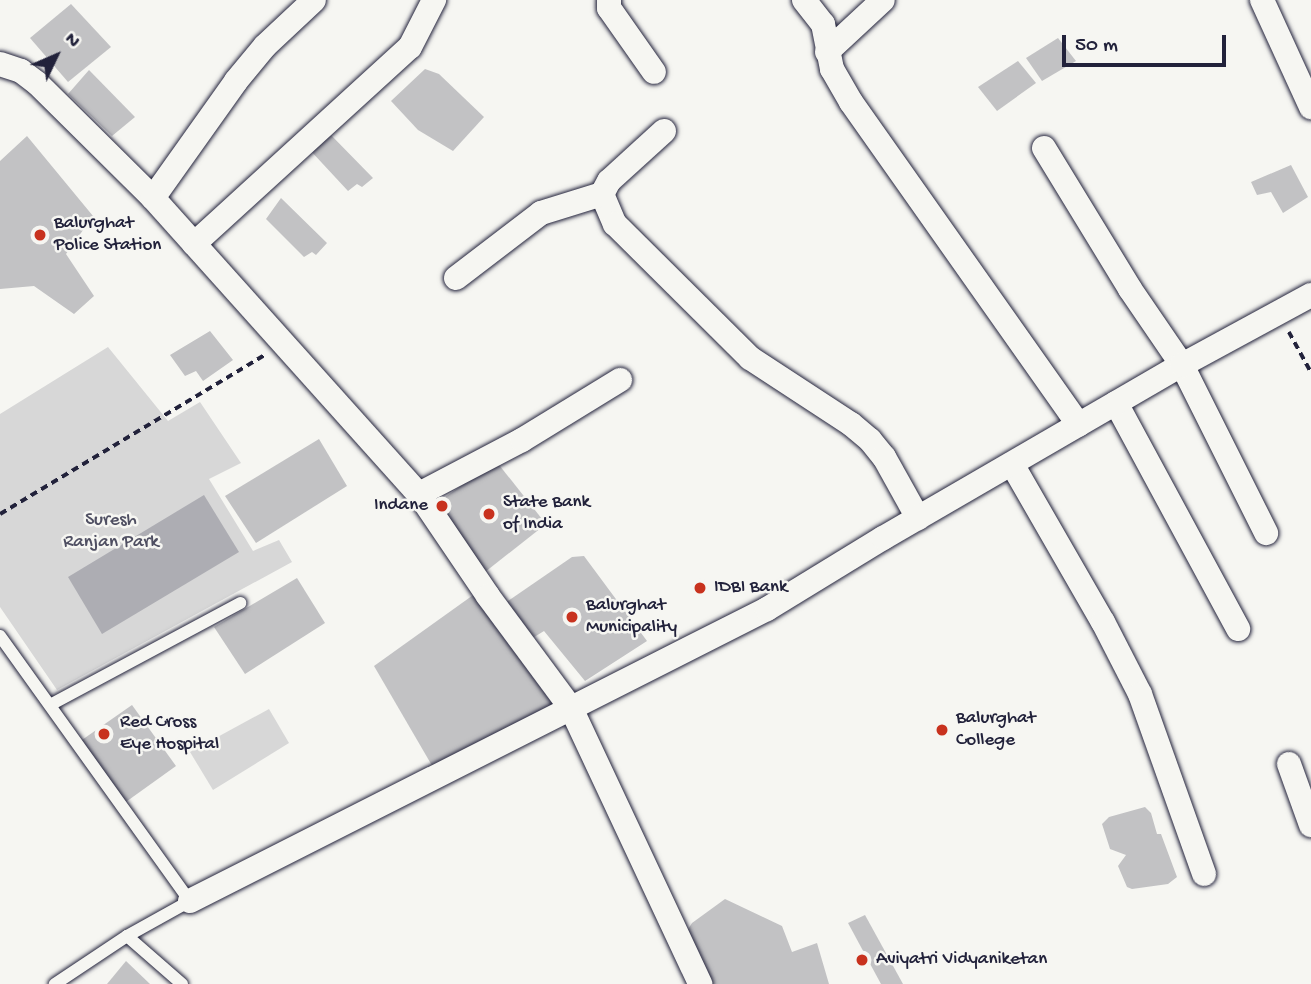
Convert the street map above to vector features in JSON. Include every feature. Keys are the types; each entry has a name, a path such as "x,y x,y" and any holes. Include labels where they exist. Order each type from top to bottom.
{"street":[{"path":"153,198 236,81 265,46 314,0"},
{"path":"194,244 410,47 434,0"},
{"path":"609,0 609,8 654,72"},
{"path":"804,0 823,24 828,36 827,52 832,69 850,102 1079,425"},
{"path":"827,52 883,0"},
{"path":"1262,0 1311,107"},
{"path":"1,66 21,71 38,84 153,198 419,494 488,596 571,708 700,984"},
{"path":"456,278 541,213 602,194 609,181 664,131"},
{"path":"1044,148 1130,289 1182,365 1266,533"},
{"path":"602,194 615,224 750,358 870,440 884,457 918,517"},
{"path":"190,901 768,609 918,517 1182,365 1311,295"},
{"path":"419,494 522,440 620,380"},
{"path":"1116,403 1238,629"},
{"path":"1012,464 1103,622 1140,694 1204,874"},
{"path":"1289,764 1311,825"}],"lane":[{"path":"50,705 240,603"},
{"path":"0,636 190,901 127,936 55,984"},
{"path":"127,936 182,984"}],"path":[{"path":"1278,311 1311,372"},
{"path":"0,514 284,344"}],"green space":[{"name":"Suresh Ranjan Park","path":"108,347 168,421 200,402 241,463 209,479 253,551 279,540 292,562 57,690 0,607 0,414"},
{"path":"269,709 289,743 213,790 190,752"}],"shaded area":[{"path":"204,495 239,552 102,634 68,577"}],"building":[{"path":"71,4 111,47 68,82 30,38"},
{"path":"1058,38 1076,61 1042,81 1026,58"},
{"path":"1018,61 1036,83 997,111 978,87"},
{"path":"425,69 439,74 484,117 453,151 418,130 391,101"},
{"path":"89,70 135,117 112,136 68,94"},
{"path":"329,133 373,178 362,187 357,184 348,191 309,149"},
{"name":"Balurghat Police Station","path":"27,136 93,216 66,254 94,296 74,314 34,286 0,289 0,161"},
{"path":"1291,165 1308,197 1283,213 1271,192 1257,195 1251,182"},
{"path":"281,198 327,243 316,255 312,252 304,257 266,219"},
{"path":"210,331 233,360 203,381 196,371 185,376 170,355"},
{"path":"319,439 347,486 256,543 225,496"},
{"name":"State Bank of India","path":"496,461 546,524 480,576 434,505"},
{"name":"Balurghat Municipality","path":"584,556 647,641 585,681 544,631 531,639 505,603 572,557"},
{"path":"297,578 325,623 245,674 214,627"},
{"path":"476,593 563,706 434,769 374,666"},
{"path":"132,705 176,766 123,804 79,742"},
{"path":"1145,807 1151,813 1157,834 1161,834 1177,877 1168,884 1132,889 1127,887 1118,866 1126,855 1110,849 1102,824 1109,817"},
{"path":"725,899 782,926 792,952 817,943 829,984 710,984 687,931 692,923"},
{"path":"865,915 903,984 881,984 848,923"},
{"path":"126,961 150,984 107,984"}],"place":[{"name":"Balurghat Police Station","path":"40,235"},
{"name":"Indane","path":"442,506"},
{"name":"State Bank of India","path":"489,514"},
{"name":"IDBI Bank","path":"700,588"},
{"name":"Balurghat Municipality","path":"572,617"},
{"name":"Balurghat College","path":"942,730"},
{"name":"Red Cross Eye Hospital","path":"104,734"},
{"name":"Aviyatri Vidyaniketan","path":"862,960"}]}
